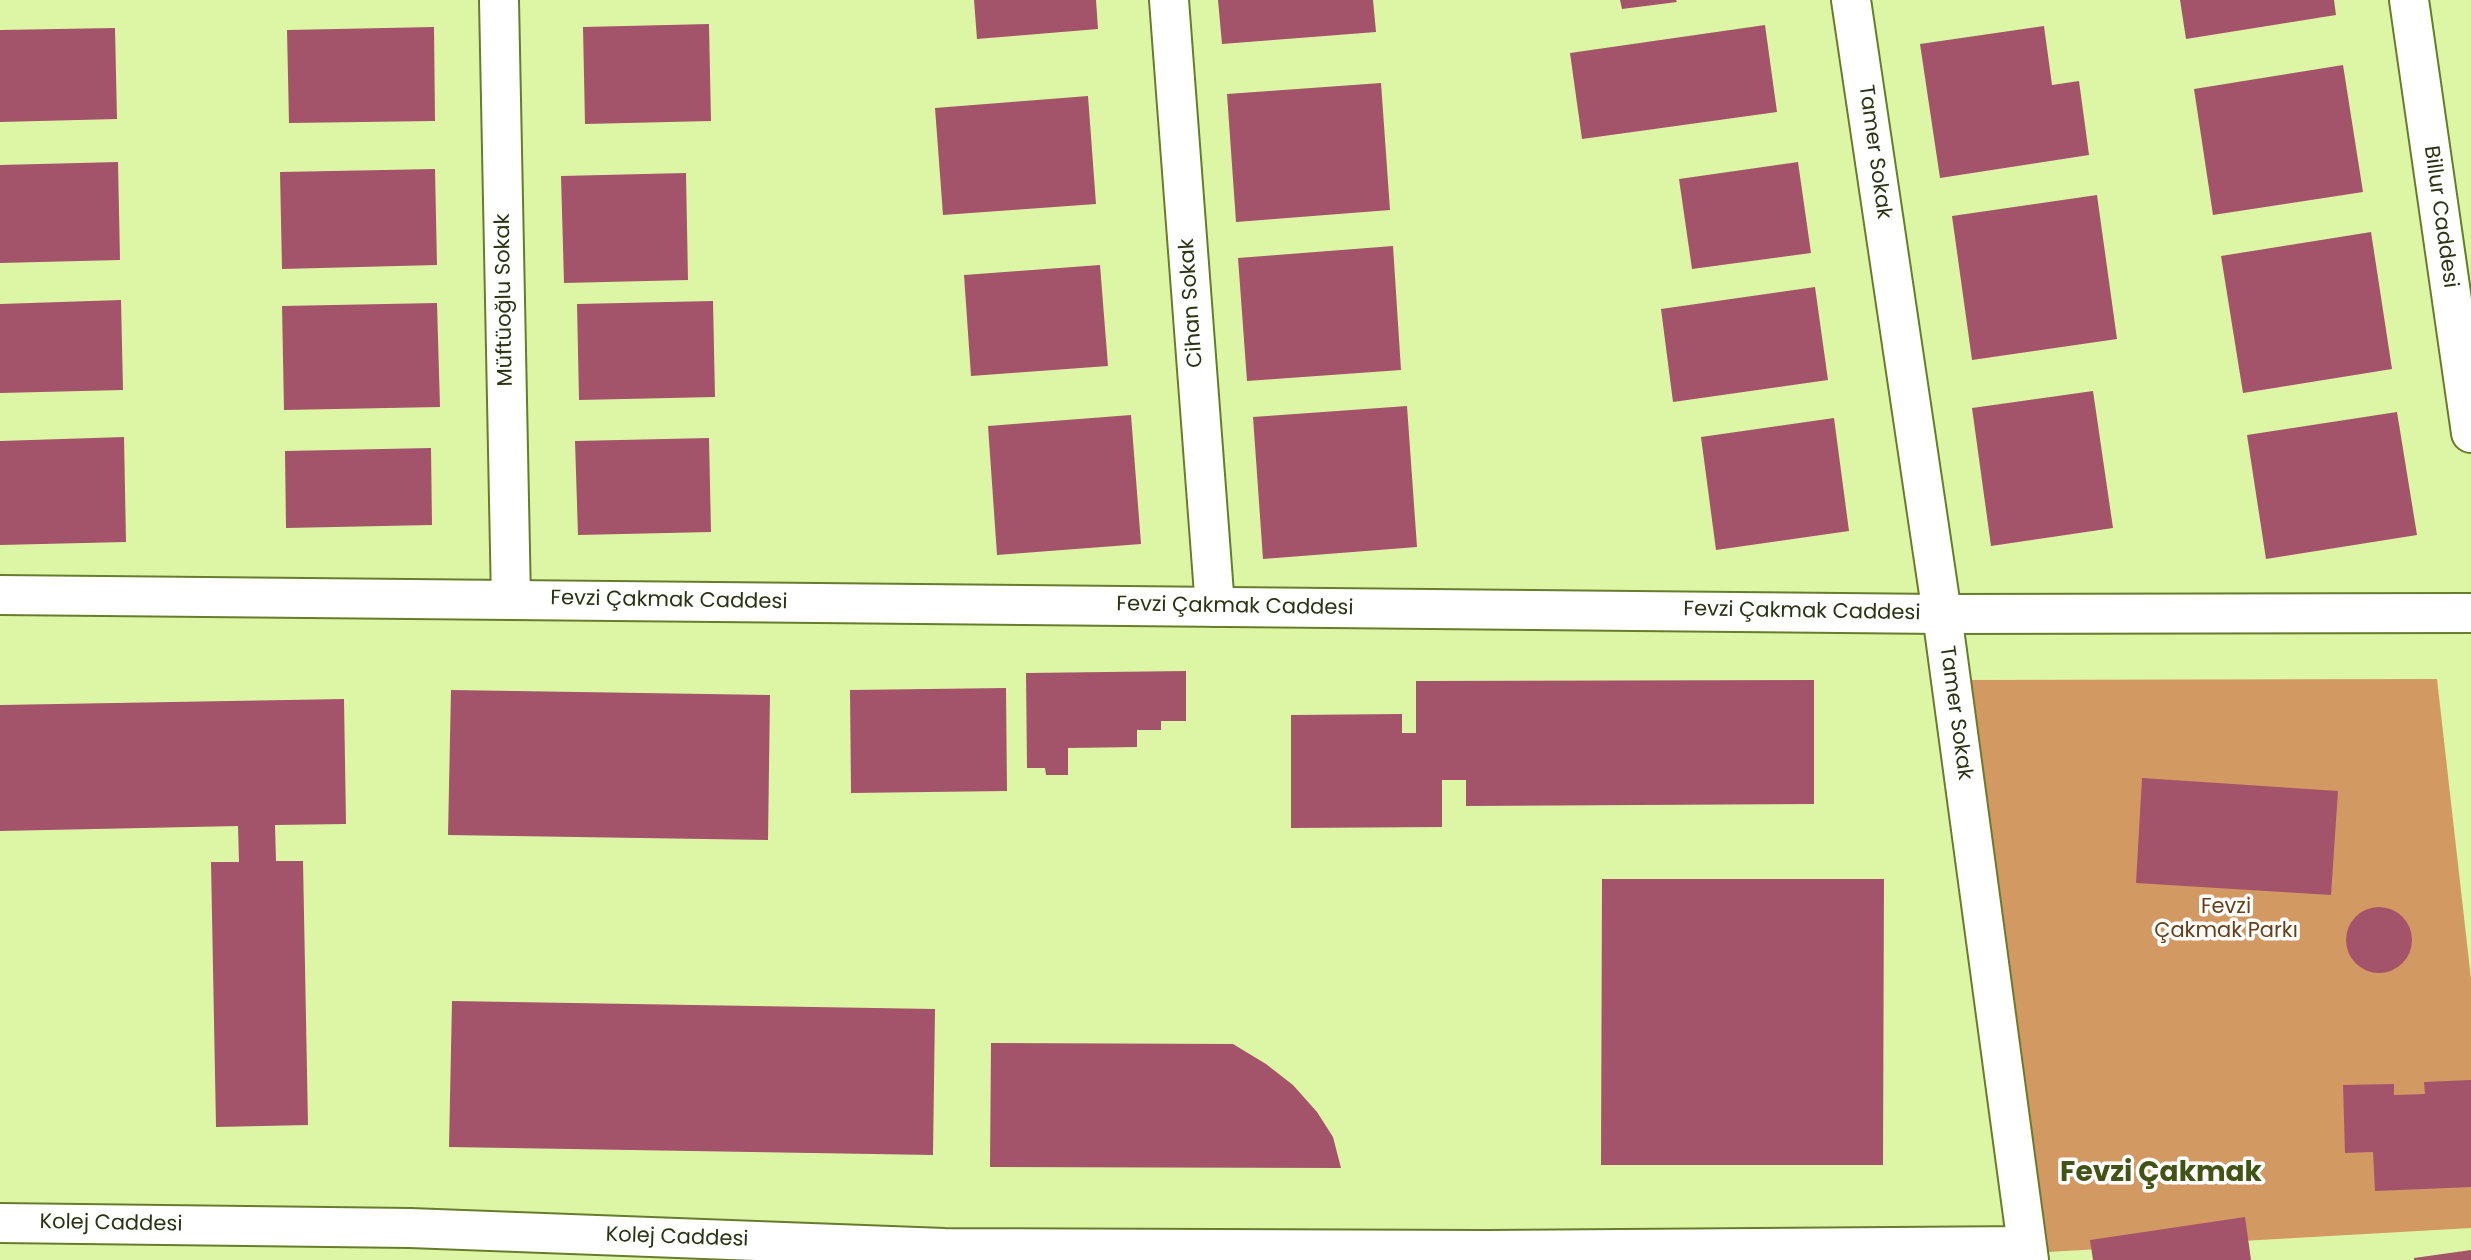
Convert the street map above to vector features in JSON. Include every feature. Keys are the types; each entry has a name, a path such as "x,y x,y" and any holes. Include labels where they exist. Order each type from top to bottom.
{"street":[{"name":"Müftüoğlu Sokak","path":"499,0 511,600"},
{"name":"Cihan Sokak","path":"1169,0 1215,607"},
{"name":"Tamer Sokak","path":"1851,0 1942,614 2028,1253"},
{"name":"Billur Caddesi","path":"2409,0 2471,433"},
{"name":"Fevzi Çakmak Caddesi","path":"0,595 1942,614 2471,613"},
{"name":"Kolej Caddesi","path":"0,1223 412,1244 944,1254 2028,1253"}],"green space":[{"name":"Fevzi Çakmak Parkı","path":"2437,679 2471,979 2471,1228 2030,1253 1956,680"}],"building":[{"path":"974,0 1096,0 1098,29 977,39"},
{"path":"1218,0 1373,0 1376,32 1222,44"},
{"path":"1620,0 1676,0 1677,2 1622,9"},
{"path":"2180,0 2334,0 2336,15 2186,39"},
{"path":"709,24 711,121 585,124 583,27"},
{"path":"1765,25 1777,112 1582,139 1570,53"},
{"path":"2044,26 2052,85 2079,81 2089,155 1940,178 1920,44"},
{"path":"434,27 435,121 289,123 287,30"},
{"path":"115,28 117,119 0,122 0,30"},
{"path":"2343,65 2363,192 2213,215 2194,89"},
{"path":"1381,83 1390,210 1236,222 1227,94"},
{"path":"1088,96 1096,204 943,215 935,108"},
{"path":"118,162 120,260 0,263 0,165"},
{"path":"1798,162 1811,253 1692,269 1679,179"},
{"path":"435,169 437,265 282,269 280,172"},
{"path":"686,173 688,280 564,283 561,176"},
{"path":"2097,195 2117,339 1972,360 1952,216"},
{"path":"2371,232 2392,369 2243,393 2221,256"},
{"path":"1393,246 1401,370 1247,381 1238,258"},
{"path":"1100,265 1108,366 971,376 964,275"},
{"path":"1815,287 1828,380 1673,402 1661,309"},
{"path":"121,300 123,390 0,393 0,304"},
{"path":"713,301 715,397 579,400 577,304"},
{"path":"437,303 440,407 284,410 282,306"},
{"path":"2093,391 2113,528 1991,546 1972,408"},
{"path":"1407,406 1417,547 1263,559 1253,417"},
{"path":"2397,412 2417,535 2266,559 2247,435"},
{"path":"1131,415 1141,544 997,555 988,426"},
{"path":"1834,418 1849,531 1716,550 1701,437"},
{"path":"124,437 126,542 0,545 0,441"},
{"path":"709,438 711,532 578,535 575,441"},
{"path":"431,448 432,525 286,528 285,451"},
{"path":"1186,671 1186,721 1161,721 1161,730 1137,730 1137,747 1068,748 1068,775 1046,775 1045,768 1027,768 1026,673"},
{"path":"1814,680 1814,804 1466,806 1466,780 1442,780 1442,827 1291,828 1291,715 1402,714 1402,733 1416,733 1416,681"},
{"path":"1006,688 1007,791 851,793 850,690"},
{"path":"451,690 770,695 768,840 448,835"},
{"path":"344,699 346,824 275,825 276,861 303,861 308,1125 216,1127 211,862 239,862 238,826 0,831 0,705"},
{"path":"2142,778 2338,791 2331,895 2136,883"},
{"path":"1602,879 1884,879 1883,1165 1601,1165"},
{"path":"2379,907 2392,910 2402,917 2409,927 2412,940 2409,953 2402,963 2392,970 2379,973 2366,970 2356,963 2349,953 2346,940 2349,927 2356,917 2366,910"},
{"path":"452,1001 935,1009 933,1155 449,1147"},
{"path":"991,1043 1233,1044 1266,1064 1293,1085 1317,1112 1333,1137 1341,1168 990,1167"},
{"path":"2471,1080 2471,1187 2375,1191 2373,1152 2345,1153 2343,1085 2394,1084 2394,1095 2425,1094 2424,1082"},
{"path":"2245,1217 2251,1260 2093,1260 2090,1240"},
{"path":"2471,1250 2471,1260 2414,1260 2414,1258"}],"district":[{"name":"Fevzi Çakmak","path":"2161,1174"}]}
